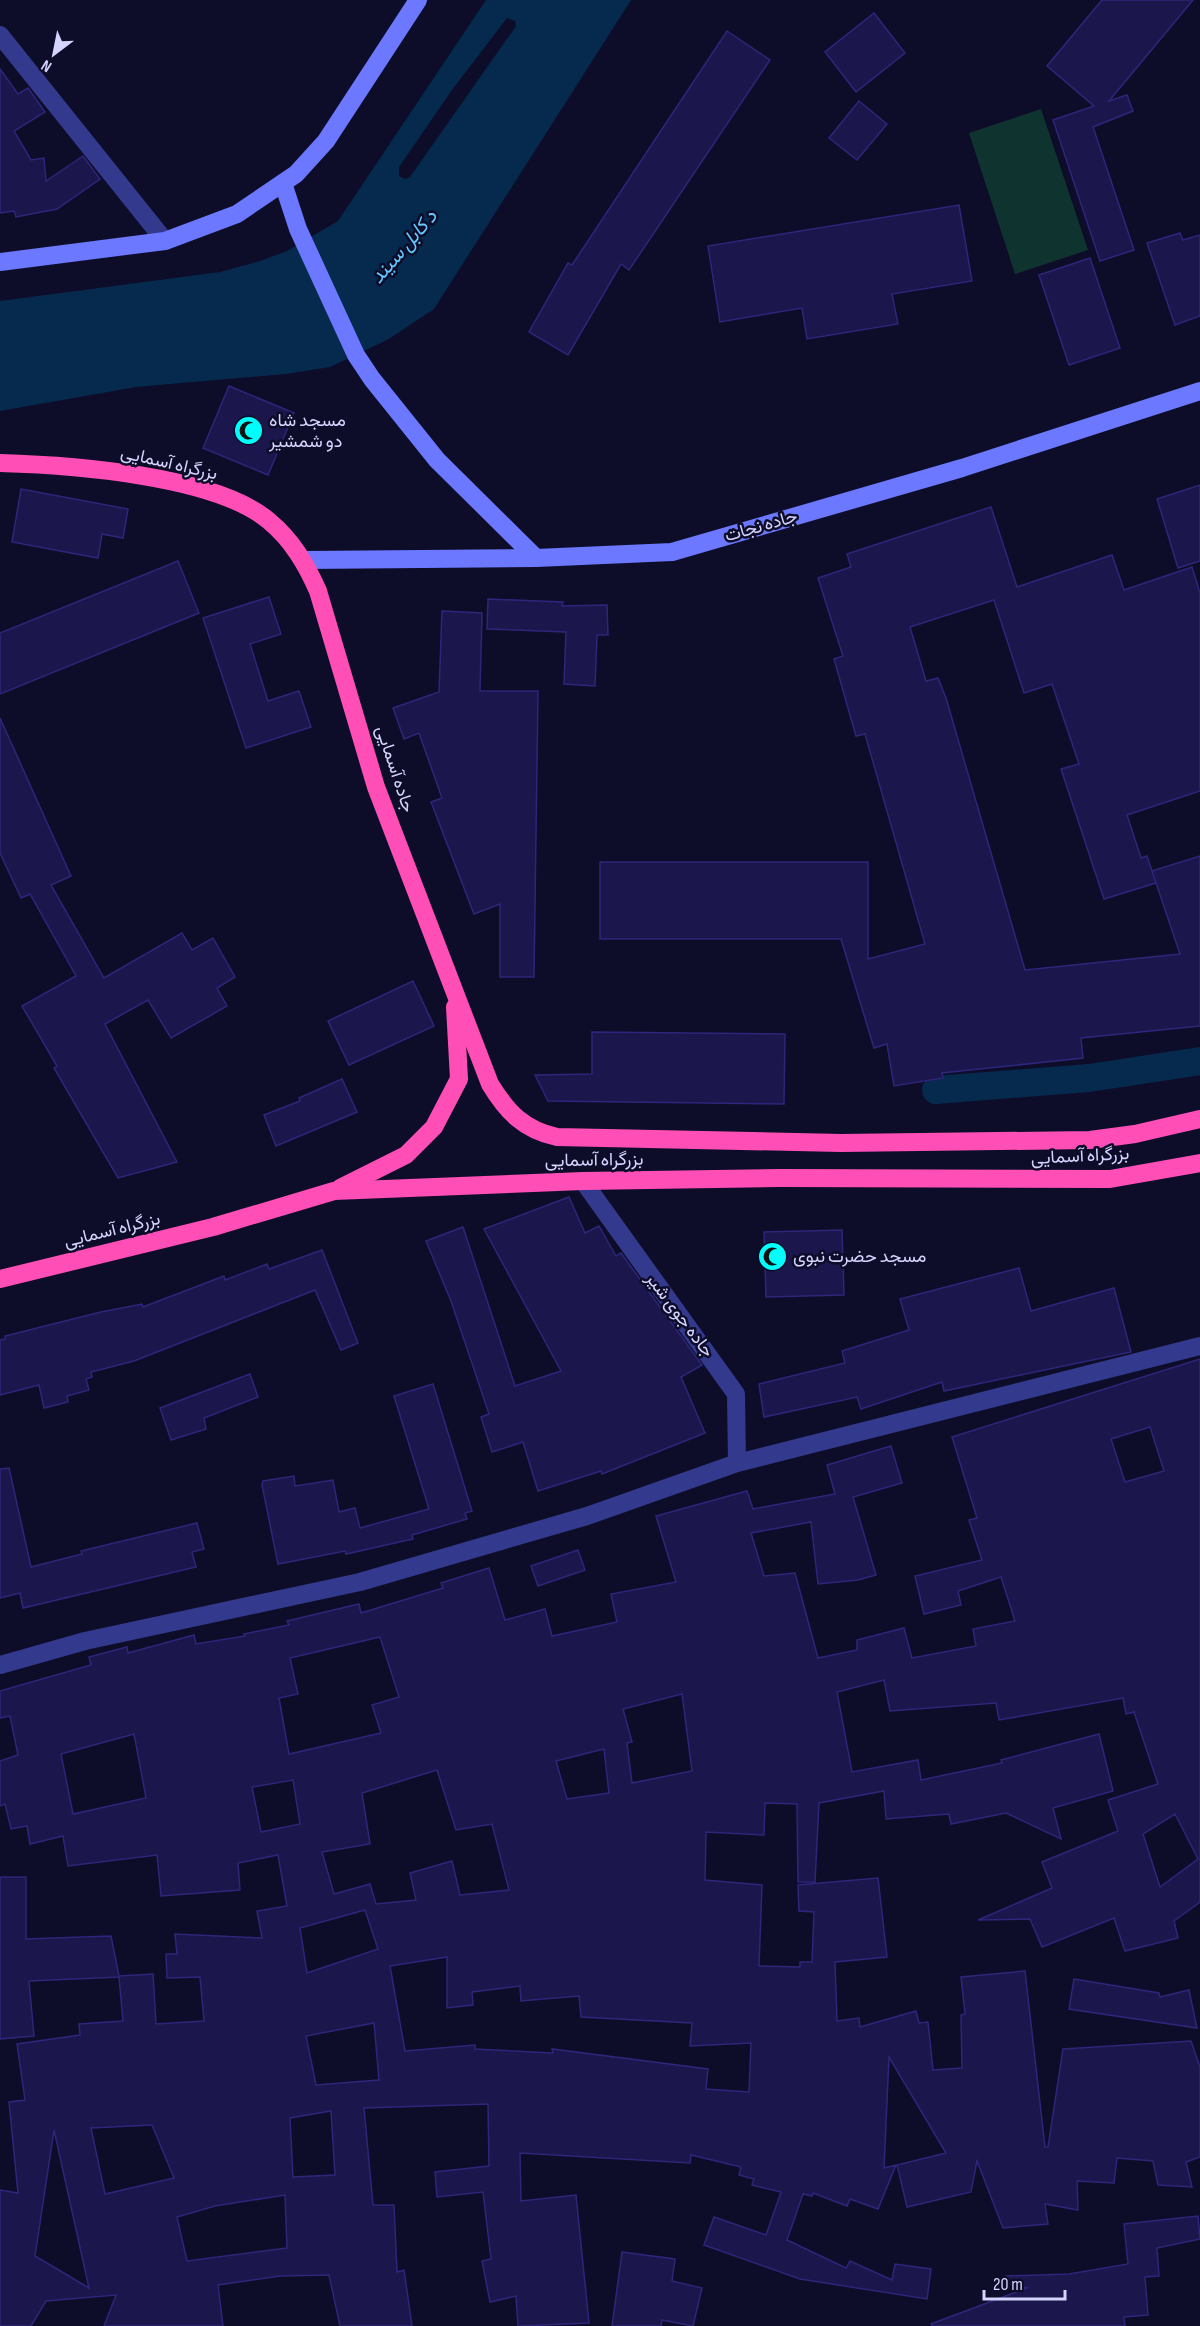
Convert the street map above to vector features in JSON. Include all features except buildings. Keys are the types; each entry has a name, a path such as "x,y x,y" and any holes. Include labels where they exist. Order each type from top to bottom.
{"highway":[{"name":"بزرگراه آسمایی","path":"0,463 107,470 189,486 232,500 268,520 305,560"},
{"name":"جاده آسمایی","path":"305,560 318,591 376,787 454,987"},
{"name":"بزرگراه آسمایی","path":"454,987 490,1084 503,1107 536,1132 556,1137 841,1143 1090,1140 1135,1134 1200,1119"},
{"path":"334,1191 406,1155 435,1127 459,1079 454,987"},
{"name":"بزرگراه آسمایی","path":"0,1279 213,1227 334,1191 584,1181 778,1178 1110,1179 1200,1163"}],"main road":[{"path":"0,262 165,241 237,214 296,174 326,141 418,0"},
{"path":"283,183 298,229 356,355 372,380 437,460 536,558"},
{"name":"جاده نجات","path":"305,560 536,558 672,552 962,468 1200,392"}],"street":[{"path":"0,35 165,241"},
{"name":"جاده جوی شیر","path":"584,1181 736,1394 737,1463"},
{"path":"0,1665 85,1641 360,1582 587,1516 737,1463 1200,1346"}],"green space":[{"path":"1041,109 1088,250 1015,274 969,133"}],"water":[{"name":"د کابل سيند","path":"486,0 631,0 434,309 389,339 330,367 286,374 136,387 0,411 0,301 220,272 287,251 338,221","holes":["507,18 515,21 516,26 410,177 405,179 399,176 399,167 452,90"]}],"waterway":[{"path":"936,1090 1089,1078 1200,1061"}],"place":[{"name":"مسجد شاه دو شمشیر","path":"248,430"},
{"name":"مسجد حضرت نبوی","path":"772,1256"}]}
